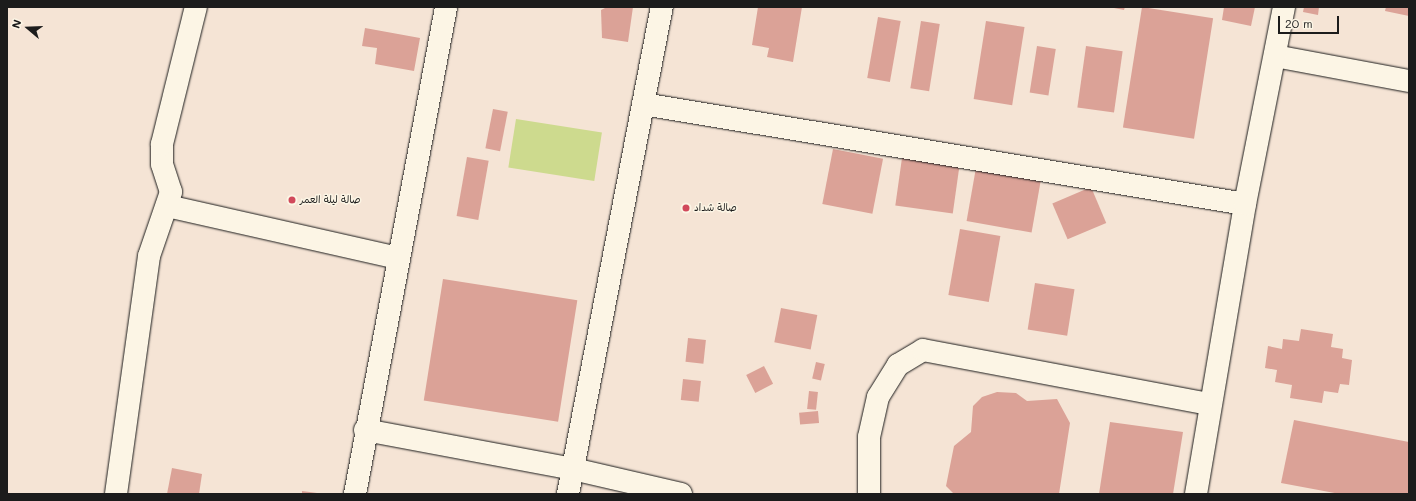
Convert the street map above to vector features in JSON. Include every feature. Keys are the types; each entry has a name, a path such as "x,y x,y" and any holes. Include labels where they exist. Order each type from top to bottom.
{"street":[{"path":"116,494 149,256 157,225 167,206 171,192 162,164 162,144 196,7"},
{"path":"354,494 446,7"},
{"path":"568,494 662,7"},
{"path":"1196,494 1245,204 1284,7"},
{"path":"1274,56 1409,81"},
{"path":"643,104 1245,204"},
{"path":"167,206 398,258"},
{"path":"869,494 869,437 878,397 898,365 923,350 1210,404"},
{"path":"365,430 573,469 681,494"}],"green space":[{"path":"516,119 602,133 594,181 508,167"}],"building":[{"path":"607,7 633,7 628,42 602,38 601,10"},
{"path":"758,7 802,7 793,62 767,57 769,48 752,45"},
{"path":"1109,7 1125,7 1124,10"},
{"path":"1142,7 1213,18 1194,139 1123,127"},
{"path":"1224,7 1255,7 1251,26 1222,20"},
{"path":"1304,7 1319,7 1318,15 1303,12"},
{"path":"1386,7 1409,7 1409,16 1385,11"},
{"path":"878,17 901,21 890,82 867,78"},
{"path":"921,21 940,24 929,91 910,88"},
{"path":"986,21 1025,27 1012,105 974,99"},
{"path":"365,28 420,38 414,71 375,64 377,48 362,46"},
{"path":"1037,46 1056,49 1048,95 1030,92"},
{"path":"1086,46 1123,51 1114,113 1077,107"},
{"path":"493,109 508,112 500,151 485,148"},
{"path":"833,149 883,159 872,214 822,204"},
{"path":"467,157 489,161 478,220 457,216"},
{"path":"902,158 959,166 953,214 895,206"},
{"path":"977,162 1042,173 1032,233 967,221"},
{"path":"1091,187 1106,223 1068,239 1052,203"},
{"path":"960,229 1000,236 989,302 948,295"},
{"path":"443,279 577,300 558,422 424,400"},
{"path":"1035,283 1075,289 1067,336 1028,329"},
{"path":"781,308 817,315 811,349 774,342"},
{"path":"1301,329 1333,334 1331,347 1343,349 1342,358 1352,360 1349,385 1340,384 1338,393 1324,391 1322,403 1290,398 1292,385 1275,382 1277,370 1265,368 1268,346 1282,349 1283,339 1299,341"},
{"path":"688,338 706,340 703,364 685,362"},
{"path":"816,362 825,364 821,381 812,379"},
{"path":"764,366 773,384 755,393 746,375"},
{"path":"683,379 701,381 699,402 681,400"},
{"path":"809,391 818,392 816,410 807,409"},
{"path":"997,392 1016,393 1027,401 1057,399 1070,423 1059,494 954,494 946,486 954,446 971,432 973,406 982,397"},
{"path":"818,411 819,423 800,425 799,413"},
{"path":"1294,420 1409,442 1409,494 1340,494 1281,483"},
{"path":"1110,422 1183,432 1173,494 1099,494"},
{"path":"172,468 202,474 199,494 167,494"},
{"path":"302,491 317,493 317,494 302,494"}],"place":[{"name":"صالة ليلة العمر","path":"292,200"},
{"name":"صالة شداد","path":"686,208"}]}
